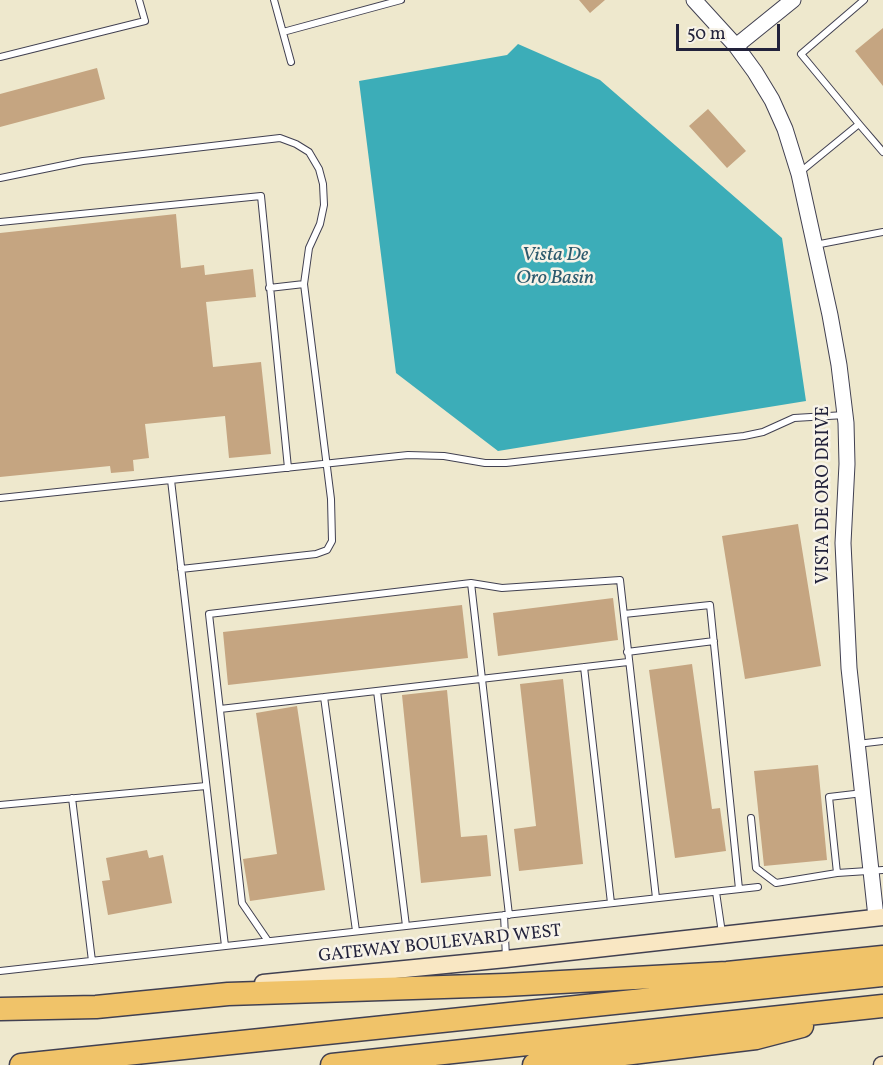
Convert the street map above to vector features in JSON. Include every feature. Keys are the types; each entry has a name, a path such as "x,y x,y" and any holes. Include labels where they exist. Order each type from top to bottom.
{"highway":[{"path":"0,1010 96,1007 239,994 505,985 727,973 883,957"},
{"path":"21,1065 883,975"},
{"path":"332,1065 880,1007"},
{"path":"534,1065 756,1038 880,1007"}],"main road":[{"name":"GATEWAY BOULEVARD WEST","path":"0,1010 506,959 880,917"}],"street":[{"path":"736,46 793,0"},
{"name":"VISTA DE ORO DRIVE","path":"700,2 755,72 772,100 784,129 799,174 839,365 846,415 847,464 843,543 849,668 863,793 877,870 880,917"}],"lane":[{"path":"0,57 145,21 140,0"},
{"path":"274,0 291,62"},
{"path":"283,32 401,0"},
{"path":"864,0 801,54 883,152"},
{"path":"799,174 859,124"},
{"path":"0,178 83,161 280,138 297,144 309,152 319,169 323,184 324,205 320,224 309,248 304,284 331,499 332,536 327,550 298,556 181,569"},
{"path":"0,222 261,196 288,468"},
{"path":"814,245 883,232"},
{"path":"269,288 304,284"},
{"path":"0,498 408,455 444,456 485,463 506,463 744,436 763,432 794,418 846,415"},
{"path":"171,480 225,946"},
{"path":"268,941 242,903 209,614 471,583 502,588 620,580 656,898"},
{"path":"471,583 507,915 506,959"},
{"path":"624,614 710,605 739,889"},
{"path":"627,652 714,641"},
{"path":"220,709 628,662"},
{"path":"584,667 611,903"},
{"path":"377,691 406,926"},
{"path":"324,697 356,932"},
{"path":"857,744 883,741"},
{"path":"0,805 206,786"},
{"path":"837,873 829,797 863,793"},
{"path":"72,798 92,961"},
{"path":"751,818 756,868 776,883 837,873 877,870"},
{"path":"0,971 758,887"},
{"path":"716,892 722,935"}],"water":[{"name":"Vista De Oro Basin","path":"518,44 600,80 782,238 806,401 498,451 396,373 359,81 507,55"}],"building":[{"path":"579,0 605,0 590,13"},
{"path":"883,28 883,86 855,51"},
{"path":"97,68 105,99 0,127 0,94"},
{"path":"708,109 746,151 727,168 689,126"},
{"path":"176,214 181,268 204,265 205,275 253,269 256,297 206,302 213,367 261,362 271,454 229,458 225,416 145,424 149,458 133,460 134,471 111,473 110,466 0,477 0,233"},
{"path":"798,524 821,666 745,679 722,536"},
{"path":"613,598 618,640 498,656 493,613"},
{"path":"462,605 468,658 228,685 223,632"},
{"path":"692,664 712,809 720,808 726,851 675,858 649,670"},
{"path":"563,679 583,864 519,871 514,829 536,826 520,684"},
{"path":"447,690 461,837 487,835 491,876 421,883 402,695"},
{"path":"297,706 325,890 250,901 243,859 277,854 256,713"},
{"path":"818,765 827,860 764,866 754,771"},
{"path":"147,850 149,858 163,855 172,903 108,915 102,881 110,880 106,858"}]}
